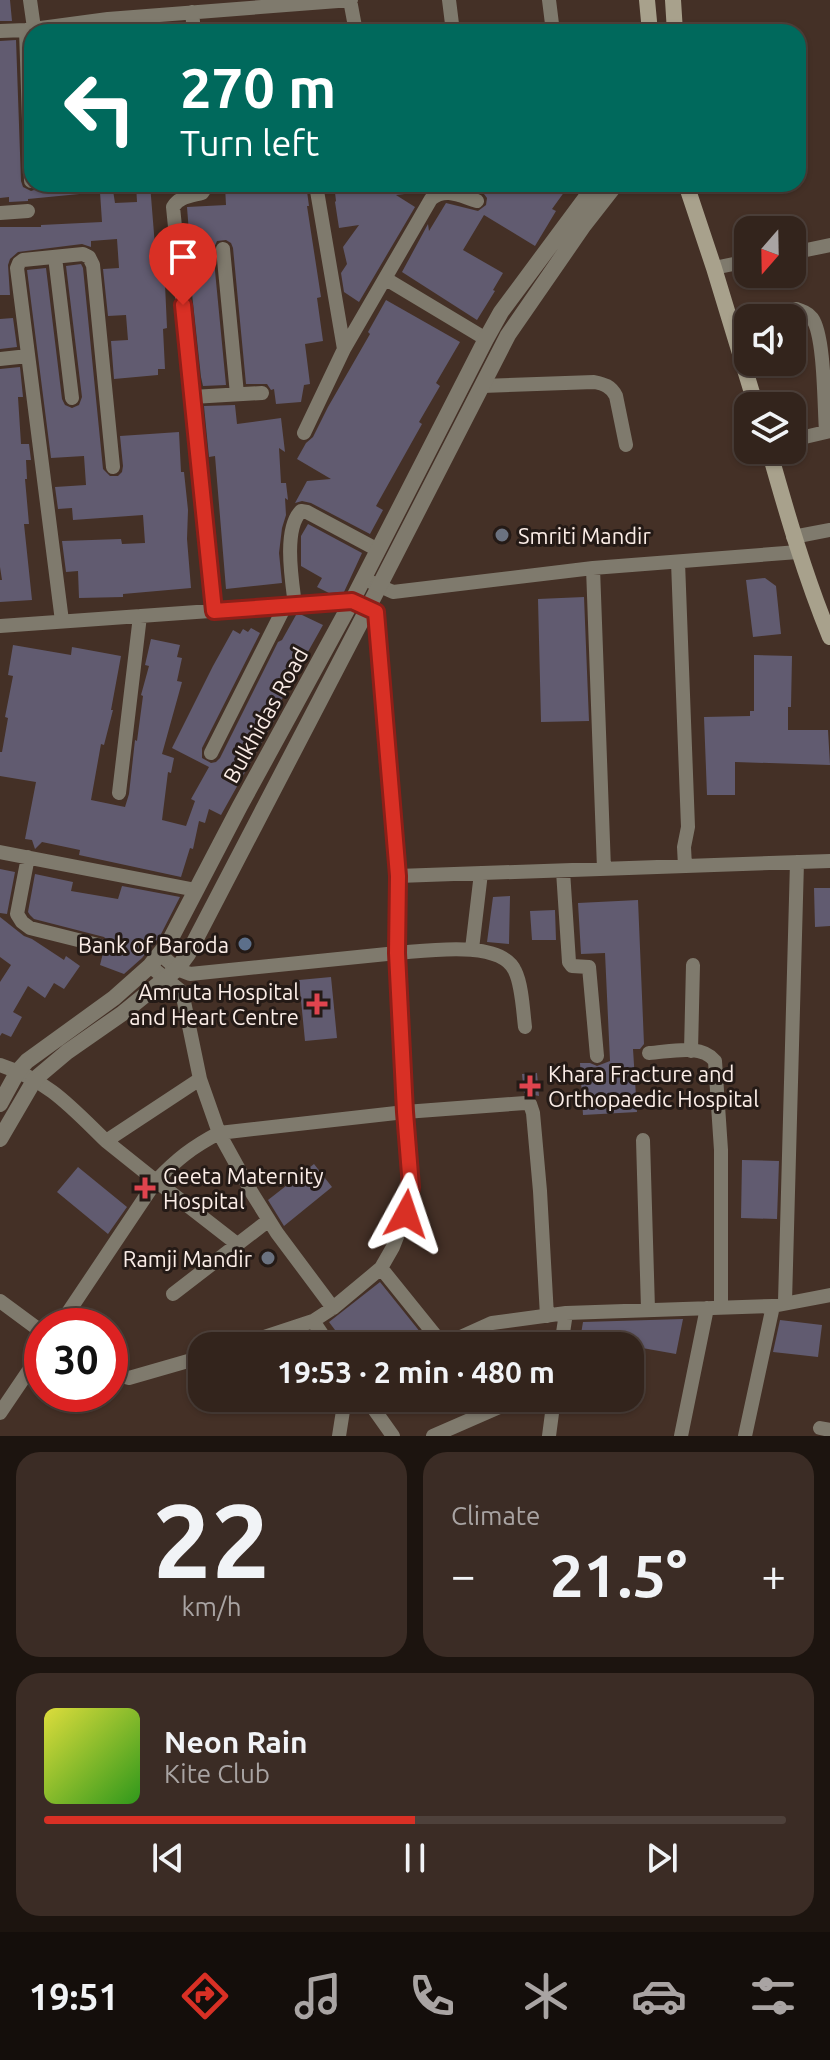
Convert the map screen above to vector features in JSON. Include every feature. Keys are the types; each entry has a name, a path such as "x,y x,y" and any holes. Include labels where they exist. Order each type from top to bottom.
{"main road":[{"path":"647,0 649,24"},
{"path":"673,0 674,24"},
{"path":"689,192 752,392"},
{"path":"773,464 796,544 830,637"}],"street":[{"path":"30,0 30,24"},
{"path":"114,24 192,12 351,0 355,24"},
{"path":"449,0 452,24"},
{"path":"549,0 552,24"},
{"path":"192,12 193,24"},
{"path":"0,31 24,29"},
{"path":"203,192 181,199 173,207 214,611"},
{"path":"317,192 344,349"},
{"path":"304,433 344,349 431,199 445,192 477,201"},
{"name":"Bulkhidas Road","path":"0,1139 35,1079 171,974 188,954 360,604 364,578 482,346 501,312 590,192"},
{"name":"Bulkhidas Road","path":"0,1104 18,1071 114,998 155,960 169,942 360,604 379,585 508,335 610,192"},
{"path":"0,213 28,211"},
{"path":"806,250 830,245"},
{"path":"223,249 237,394"},
{"path":"62,621 17,268 23,260 83,254 89,257 93,265 113,467"},
{"path":"55,257 72,398"},
{"path":"714,268 734,264"},
{"path":"386,279 482,346 495,361"},
{"path":"806,313 813,319 820,345 828,431 806,436"},
{"path":"0,359 28,356"},
{"path":"482,386 605,384 616,396 626,445"},
{"path":"192,397 262,393"},
{"path":"451,407 467,415"},
{"path":"211,753 290,605 295,518 301,511 307,512 378,550"},
{"path":"364,578 393,592 593,568 678,562 796,544 830,530"},
{"path":"678,562 688,827 684,847 685,866"},
{"path":"593,568 604,869"},
{"path":"0,626 290,605 360,604 376,612 398,876 397,953 411,1187 406,1214 381,1268 313,1321 280,1332"},
{"path":"119,793 140,616"},
{"path":"0,852 196,890"},
{"path":"28,857 17,914 22,922 30,928 98,945"},
{"path":"398,876 830,861"},
{"path":"745,1436 779,1304 797,862"},
{"path":"563,871 569,962 572,966 589,967 597,1056"},
{"path":"472,949 481,873"},
{"path":"171,974 472,949 499,956 515,969 525,1027"},
{"path":"155,960 171,974 182,992 200,1079 219,1133 269,1220 333,1308"},
{"path":"691,1051 693,965"},
{"path":"649,1053 700,1051 710,1054 715,1061 721,1150 714,1307 681,1436"},
{"path":"0,1065 35,1079 62,1099 106,1141 237,1244"},
{"path":"106,1141 200,1079"},
{"path":"71,1308 156,1181 178,1158 219,1133 519,1103 530,1104 533,1113 547,1316"},
{"path":"643,1140 648,1309"},
{"path":"173,1294 269,1220"},
{"path":"381,1268 432,1332"},
{"path":"472,1332 492,1323 566,1313 779,1304 830,1295"},
{"path":"0,1301 24,1319"},
{"path":"563,1332 566,1313"},
{"path":"313,1321 320,1332"},
{"path":"128,1378 188,1361"},
{"path":"0,1413 24,1378"},
{"path":"339,1436 343,1412"},
{"path":"377,1412 393,1436"},
{"path":"433,1436 488,1412"},
{"path":"549,1436 552,1412"}],"building":[{"path":"0,0 10,0 12,21 0,21"},
{"path":"16,40 21,181 24,192 100,192 28,201 9,202 9,197 0,198 0,41"},
{"path":"100,192 113,192 115,203 137,202 136,192 151,192 155,246 167,245 171,283 165,284 165,369 158,369 158,375 114,379 111,341 128,340 126,315 108,316 103,269 119,268 117,239 91,241 91,247 82,244 18,252 8,265 10,295 0,295 0,227 102,222"},
{"path":"225,192 307,192 321,297 317,298 323,341 305,344 310,384 304,385 301,402 276,404 274,389 271,390 267,384 246,384 233,248 226,240 217,241 213,250 226,385 203,386 187,247 190,246 187,207 226,205"},
{"path":"335,192 422,192 396,195 415,207 359,302 344,292 341,273 347,264 343,247 359,225 339,228"},
{"path":"479,192 564,192 552,209 556,211 535,246 484,215 463,250 503,273 477,320 402,272 428,224 429,231 446,203 478,211 486,205 484,194"},
{"path":"81,264 103,469 110,476 118,476 122,472 120,436 179,432 181,472 184,472 188,510 191,588 123,594 123,597 79,598 78,571 66,572 62,541 121,539 122,544 145,543 143,515 73,520 72,508 58,509 55,487 86,485 84,456 51,458 27,270 46,268 62,399 65,405 72,408 79,405 82,397 66,266"},
{"path":"386,300 460,342 436,383 440,386 419,422 422,424 376,506 383,510 370,534 311,503 295,503 307,481 331,479 297,459 313,437"},
{"path":"13,318 17,347 0,349 0,319"},
{"path":"20,367 23,397 18,397 21,444 29,444 31,460 26,460 25,479 29,524 24,524 32,600 0,602 0,369"},
{"path":"235,405 237,424 281,418 285,452 279,448 281,483 286,483 288,500 285,498 286,515 279,553 282,583 226,589 215,456 209,457 204,406"},
{"path":"308,524 362,553 344,592 329,593 317,587 322,578 301,566 301,536"},
{"path":"765,578 776,586 781,634 753,637 746,580"},
{"path":"584,597 589,721 541,722 538,599"},
{"path":"296,615 323,625 221,815 209,809 205,823 199,821 193,849 190,848 181,877 79,855 80,850 42,842 35,849 32,840 25,839 36,782 0,776 0,752 13,676 8,675 13,645 71,655 72,647 121,656 113,710 104,745 101,744 91,800 125,807 151,639 180,645 177,657 182,658 177,681 182,682 162,754 174,758 171,773 168,772 162,820 186,826 195,801 191,799 209,767 172,748 213,666 233,630 240,634 243,629 248,632 251,628 260,633 202,748 202,758 211,763 220,758 278,642"},
{"path":"754,655 792,656 788,730 828,730 830,765 735,762 735,795 707,795 704,717 750,716 750,711 754,711"},
{"path":"0,869 15,872 7,914 0,913"},
{"path":"35,874 73,882 71,891 118,899 122,886 180,897 160,936 124,974 100,965 108,947 104,937 34,919 30,915"},
{"path":"814,888 830,888 830,926 815,927"},
{"path":"510,896 509,944 487,942 493,897"},
{"path":"638,900 644,1044 640,1049 633,1049 637,1112 583,1115 580,1063 597,1066 610,1061 605,953 581,954 578,903"},
{"path":"555,910 556,940 532,940 530,911"},
{"path":"0,917 24,936 80,966 64,989 54,983 45,998 28,986 13,1012 22,1017 11,1037 2,1033 0,1036 0,982 11,965 0,957"},
{"path":"331,977 337,1038 305,1041 299,980"},
{"path":"537,1073 539,1096 524,1093 522,1074"},
{"path":"742,1160 779,1161 777,1219 741,1218"},
{"path":"314,1164 332,1187 284,1226 268,1200"},
{"path":"78,1167 127,1207 108,1234 57,1192"},
{"path":"380,1282 420,1332 336,1332 329,1322"},
{"path":"683,1319 676,1354 644,1348 644,1332 581,1332 583,1322"},
{"path":"780,1320 822,1325 818,1357 773,1352"}],"place":[{"name":"Smriti Mandir","path":"502,535"},
{"name":"Bank of Baroda","path":"245,944"},
{"name":"Amruta Hospital and Heart Centre","path":"317,1004"},
{"name":"Khara Fracture and Orthopaedic Hospital","path":"530,1086"},
{"name":"Geeta Maternity Hospital","path":"145,1188"},
{"name":"Ramji Mandir","path":"268,1258"}],"route":[{"path":"183,305 214,611 352,601 376,612 398,876 397,953 411,1187 406,1214"}]}
